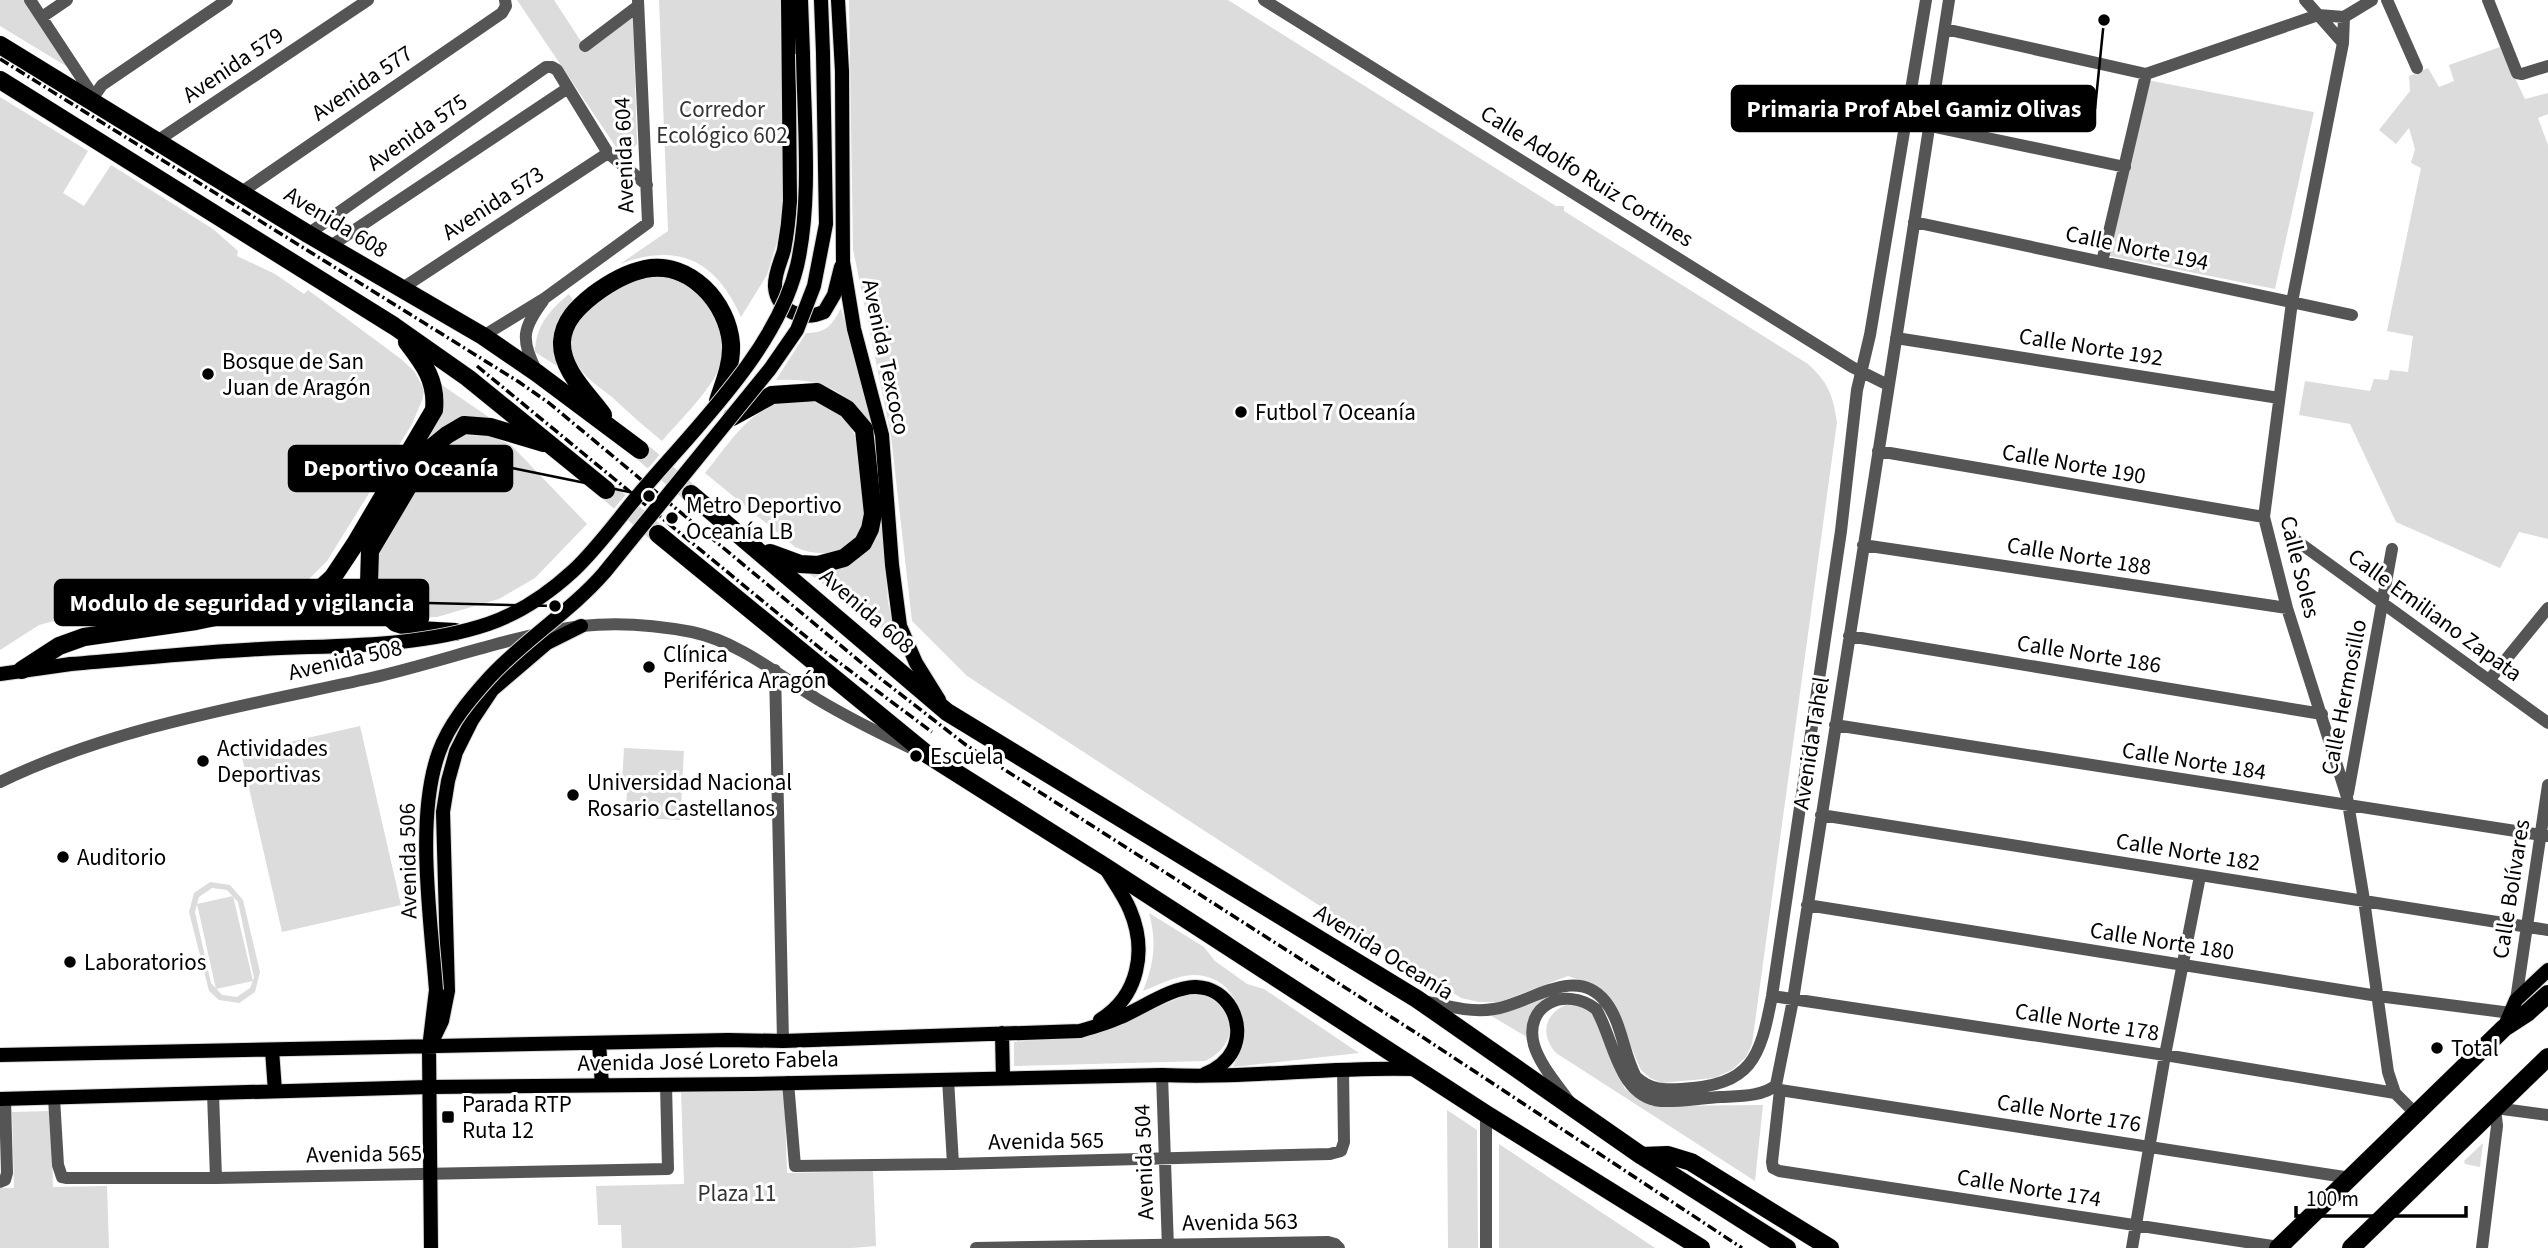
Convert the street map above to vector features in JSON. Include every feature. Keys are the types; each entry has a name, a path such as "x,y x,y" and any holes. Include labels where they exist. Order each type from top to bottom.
{"highway":[{"name":"Avenida 608","path":"0,45 92,99 329,247 483,336 640,450"},
{"path":"0,80 394,326 468,378 606,490"},
{"path":"614,429 568,367 562,342 570,318 579,306 608,283 648,268 681,273 696,281 722,310 731,346 729,365 718,401"},
{"path":"22,670 59,646 84,637 196,621 288,602 318,592 334,577 435,410 434,385 428,368 394,326"},
{"path":"732,417 772,395 817,393 848,409 864,429 873,514 863,543 844,558 818,565 800,564 774,555 749,541"},
{"path":"456,632 418,630 396,624 379,608 369,584 370,551 431,448 464,425 490,427 552,446"},
{"name":"Avenida 608","path":"691,494 947,712"},
{"path":"659,534 928,755 1486,1114 1702,1248"},
{"name":"Avenida Oceanía","path":"947,712 1417,999 1574,1111 1787,1248"},
{"path":"2279,1247 2416,1114 2510,1014 2527,1013 2548,994"},
{"path":"2351,1248 2548,1057"},
{"path":"1642,1156 1668,1156 1691,1162 1829,1248"},
{"path":"1657,1220 1682,1248"}],"main road":[{"path":"788,0 790,201 787,234 775,282 781,303 798,315 811,316 824,312 834,295 842,262"},
{"name":"Avenida 508","path":"0,674 71,664 236,650 400,642 456,632 520,612 574,570 718,401 774,326 784,305 797,266 804,215 801,0"},
{"path":"821,0 823,28"},
{"path":"823,28 831,0"},
{"name":"Avenida Texcoco","path":"838,0 842,71 842,262 854,329 882,435 892,565 900,626 916,663 947,712"},
{"name":"Avenida 506","path":"431,1248 429,1048 436,990 427,847 428,796 439,751 461,712 492,675 587,593 732,417 797,330 814,286 826,224 823,28"},
{"path":"429,1048 442,1021 448,991 443,812 456,752 472,720 492,690 547,643 581,626"},
{"path":"1080,1031 1104,1018 1122,1001 1135,980 1140,956 1138,931 1130,907 1104,866"},
{"path":"2510,1014 2548,970"},
{"path":"1080,1031 1118,1018 1183,988 1212,990 1233,1010 1238,1024 1237,1039 1232,1053 1219,1067 1201,1077"},
{"name":"Avenida José Loreto Fabela","path":"0,1055 783,1041 1080,1031"},
{"path":"1002,1033 1003,1078"},
{"path":"599,1043 603,1085"},
{"path":"272,1050 275,1091"},
{"name":"Avenida José Loreto Fabela","path":"2,1099 429,1087 1162,1075 1201,1077 1343,1069 1416,1069"}],"street":[{"path":"30,0 88,88 92,99"},
{"path":"42,17 67,0"},
{"path":"92,99 102,86 227,0"},
{"name":"Avenida 579","path":"157,141 368,0"},
{"name":"Calle Adolfo Ruiz Cortines","path":"1264,0 1860,371 1888,385"},
{"name":"Avenida Tahel","path":"1417,999 1473,1010 1495,1009 1564,985 1586,988 1604,1000 1612,1012 1636,1077 1662,1090 1712,1085 1725,1081 1744,1068 1758,1051 1763,1040 1772,996 1841,531 1860,371 1870,335 1926,0"},
{"name":"Avenida Tahel","path":"1773,1168 1778,1087 1949,0"},
{"path":"2305,0 2343,43"},
{"path":"1945,29 2146,74 2318,15 2344,17 2372,0"},
{"path":"2387,0 2417,68"},
{"path":"2488,0 2517,73 2548,66"},
{"name":"Avenida 577","path":"240,192 502,13 506,3"},
{"path":"585,46 638,3"},
{"name":"Avenida 604","path":"483,336 545,298 648,223 638,3"},
{"name":"Calle Soles","path":"2344,17 2343,43 2292,302 2264,517 2287,608 2348,802 2388,1072 2395,1093"},
{"name":"Avenida 575","path":"308,234 546,68 557,70 568,88"},
{"path":"2102,262 2146,74"},
{"path":"329,247 568,88 608,153 647,186"},
{"path":"1930,126 2125,167"},
{"name":"Avenida 573","path":"401,289 608,153"},
{"name":"Calle Norte 194","path":"1914,222 2352,315"},
{"name":"Avenida 604","path":"537,373 528,354 525,334 533,315 545,298"},
{"name":"Calle Norte 192","path":"1896,338 2279,398"},
{"name":"Calle Norte 190","path":"1878,451 2264,517"},
{"name":"Calle Emiliano Zapata","path":"2297,541 2548,723"},
{"name":"Calle Norte 188","path":"1863,545 2287,608"},
{"name":"Calle Hermosillo","path":"2348,802 2392,549"},
{"path":"2490,679 2548,608"},
{"name":"Avenida 508","path":"0,782 36,764 161,725 407,669 501,643 581,626 630,624 694,632 740,650 836,710 928,755"},
{"name":"Calle Norte 186","path":"1849,636 2322,714"},
{"path":"775,670 783,1041"},
{"name":"Calle Norte 184","path":"1835,725 2348,802 2545,835"},
{"name":"Calle Bolívares","path":"2510,1014 2545,835 2548,785"},
{"name":"Calle Norte 182","path":"1821,815 2548,930"},
{"path":"2132,1248 2165,1055 2200,876"},
{"name":"Calle Norte 180","path":"1807,905 2183,966 2510,1014"},
{"name":"Calle Norte 178","path":"1772,996 2165,1055 2395,1093"},
{"path":"1574,1111 1537,1053 1533,1042 1532,1029 1543,1008 1564,998 1576,998 1596,1009 1628,1082 1647,1098 1661,1101 1731,1096 1778,1087"},
{"name":"Avenida 565","path":"788,1082 795,1166 953,1164 1331,1154 1341,1151 1344,1142 1343,1069"},
{"name":"Avenida 504","path":"1162,1075 1168,1246"},
{"path":"948,1079 953,1164"},
{"name":"Avenida 565","path":"54,1098 58,1166 62,1177 72,1179 668,1169 666,1084"},
{"name":"Calle Norte 176","path":"1778,1087 2351,1178"},
{"path":"213,1093 216,1178"},
{"path":"2395,1093 2416,1114"},
{"path":"2,1099 7,1173 3,1181"},
{"path":"2482,1248 2497,1126 2495,1108 2548,1115"},
{"path":"1486,1114 1486,1248"},
{"name":"Calle Norte 174","path":"1773,1168 2279,1247"},
{"name":"Avenida 563","path":"976,1248 1337,1246"}],"green space":[{"path":"0,0 24,0 71,69 0,26"},
{"path":"517,0 554,0 586,49 633,16 637,144 630,151 620,153"},
{"name":"Corredor Ecológico 602","path":"659,0 780,0 783,203 781,229 767,275 741,317 720,282 707,269 693,261 660,255 620,264 668,231"},
{"path":"849,0 1228,0 1556,206 1564,206 1564,211 1808,364 1821,377 1832,397 1837,422 1752,1044 1746,1057 1732,1070 1714,1078 1662,1083 1650,1078 1641,1070 1614,1007 1597,986 1568,976 1500,1002 1479,1002 1461,998 967,676 912,621 891,436 853,249"},
{"path":"2500,47 2525,99 2548,93 2548,114 2538,118 2548,145 2548,539 2519,532 2500,568 2396,522 2350,424 2299,415 2305,381 2370,391 2374,379 2388,380 2390,370 2408,372 2413,336 2387,331 2421,168 2411,163 2415,149 2409,128 2396,144 2379,130 2410,91 2409,76 2428,68 2439,87 2454,81 2449,65"},
{"path":"2147,80 2314,112 2275,289 2105,255"},
{"name":"Bosque de San Juan de Aragón","path":"0,97 88,151 63,193 84,206 111,165 213,229 238,251 237,256 275,274 304,294 308,290 414,371 424,389 412,424 327,561 307,581 168,616 135,608 100,609 39,625 0,650"},
{"path":"658,275 685,284 702,296 715,316 722,339 721,362 712,382 662,441 583,373 575,360 571,342 576,325 594,303 624,284"},
{"path":"569,294 573,300 558,332 557,366 535,352 536,342 545,319"},
{"path":"841,308 875,433 855,407 834,390 808,381 776,380 806,333 824,330"},
{"path":"439,383 490,418 468,418 425,444 437,419"},
{"path":"798,399 822,404 837,413 848,423 856,437 860,453 865,505 863,523 850,543 831,552 820,553 795,547 705,473 734,436 755,416 782,402"},
{"path":"461,435 491,436 511,445 587,524 535,578 499,599 437,617 412,617 390,605 379,584 376,556 439,449"},
{"path":"881,501 888,603 896,639 807,572 827,572 844,565"},
{"path":"360,726 401,905 282,932 241,753"},
{"path":"624,748 684,751 682,786 622,783"},
{"path":"627,788 682,791 680,820 626,817"},
{"path":"210,882 230,885 243,900 260,972 255,992 239,1003 219,1000 209,991 189,912 194,893","holes":["212,888 227,890 238,902 254,978 250,988 237,997 222,995 211,983 195,912 199,897"]},
{"path":"233,896 253,981 216,989 197,904"},
{"path":"1149,913 1204,947 1215,961 1247,984 1264,989 1359,1053 1233,1067 1239,1053 1242,1023 1239,1009 1223,985 1210,978 1187,975 1143,991 1153,953"},
{"path":"1199,994 1212,999 1221,1007 1230,1025 1225,1045 1205,1061 1014,1066 1014,1042 1083,1037 1187,995"},
{"path":"1550,995 1540,1004 1530,1039 1488,1014"},
{"path":"1566,1005 1583,1006 1597,1017 1625,1089 1652,1106 1763,1105 1755,1181 1556,1053 1548,1039 1547,1026 1553,1014"},
{"name":"Plaza 11","path":"784,1088 787,1173 873,1171 876,1246 622,1248 621,1225 598,1225 596,1186 684,1184 681,1091"},
{"path":"1447,1110 1477,1130 1478,1248 1448,1248"},
{"path":"51,1111 53,1187 107,1186 109,1248 0,1248 0,1188 14,1188 12,1112"},
{"path":"2483,1143 2480,1167 2465,1164 2464,1161"},
{"path":"1499,1144 1655,1248 1499,1248"}],"tunnel":[{"path":"640,450 691,494"},
{"path":"606,490 658,534"}],"railway":[{"path":"0,59 519,382 549,403 881,679 966,745 1424,1038 1742,1248"},
{"path":"477,366 821,649 932,732"}],"place":[{"name":"Primaria Prof Abel Gamiz Olivas","path":"2104,20"},
{"name":"Bosque de San Juan de Aragón","path":"208,374"},
{"name":"Futbol 7 Oceanía","path":"1241,412"},
{"name":"Deportivo Oceanía","path":"649,496"},
{"name":"Metro Deportivo Oceanía LB","path":"672,518"},
{"name":"Modulo de seguridad y vigilancia","path":"555,606"},
{"name":"Clínica Periférica Aragón","path":"649,667"},
{"name":"Escuela","path":"916,756"},
{"name":"Actividades Deportivas","path":"203,761"},
{"name":"Universidad Nacional Rosario Castellanos","path":"573,795"},
{"name":"Auditorio","path":"63,857"},
{"name":"Laboratorios","path":"70,962"},
{"name":"Total","path":"2437,1048"},
{"name":"Parada RTP Ruta 12","path":"448,1117"}]}
